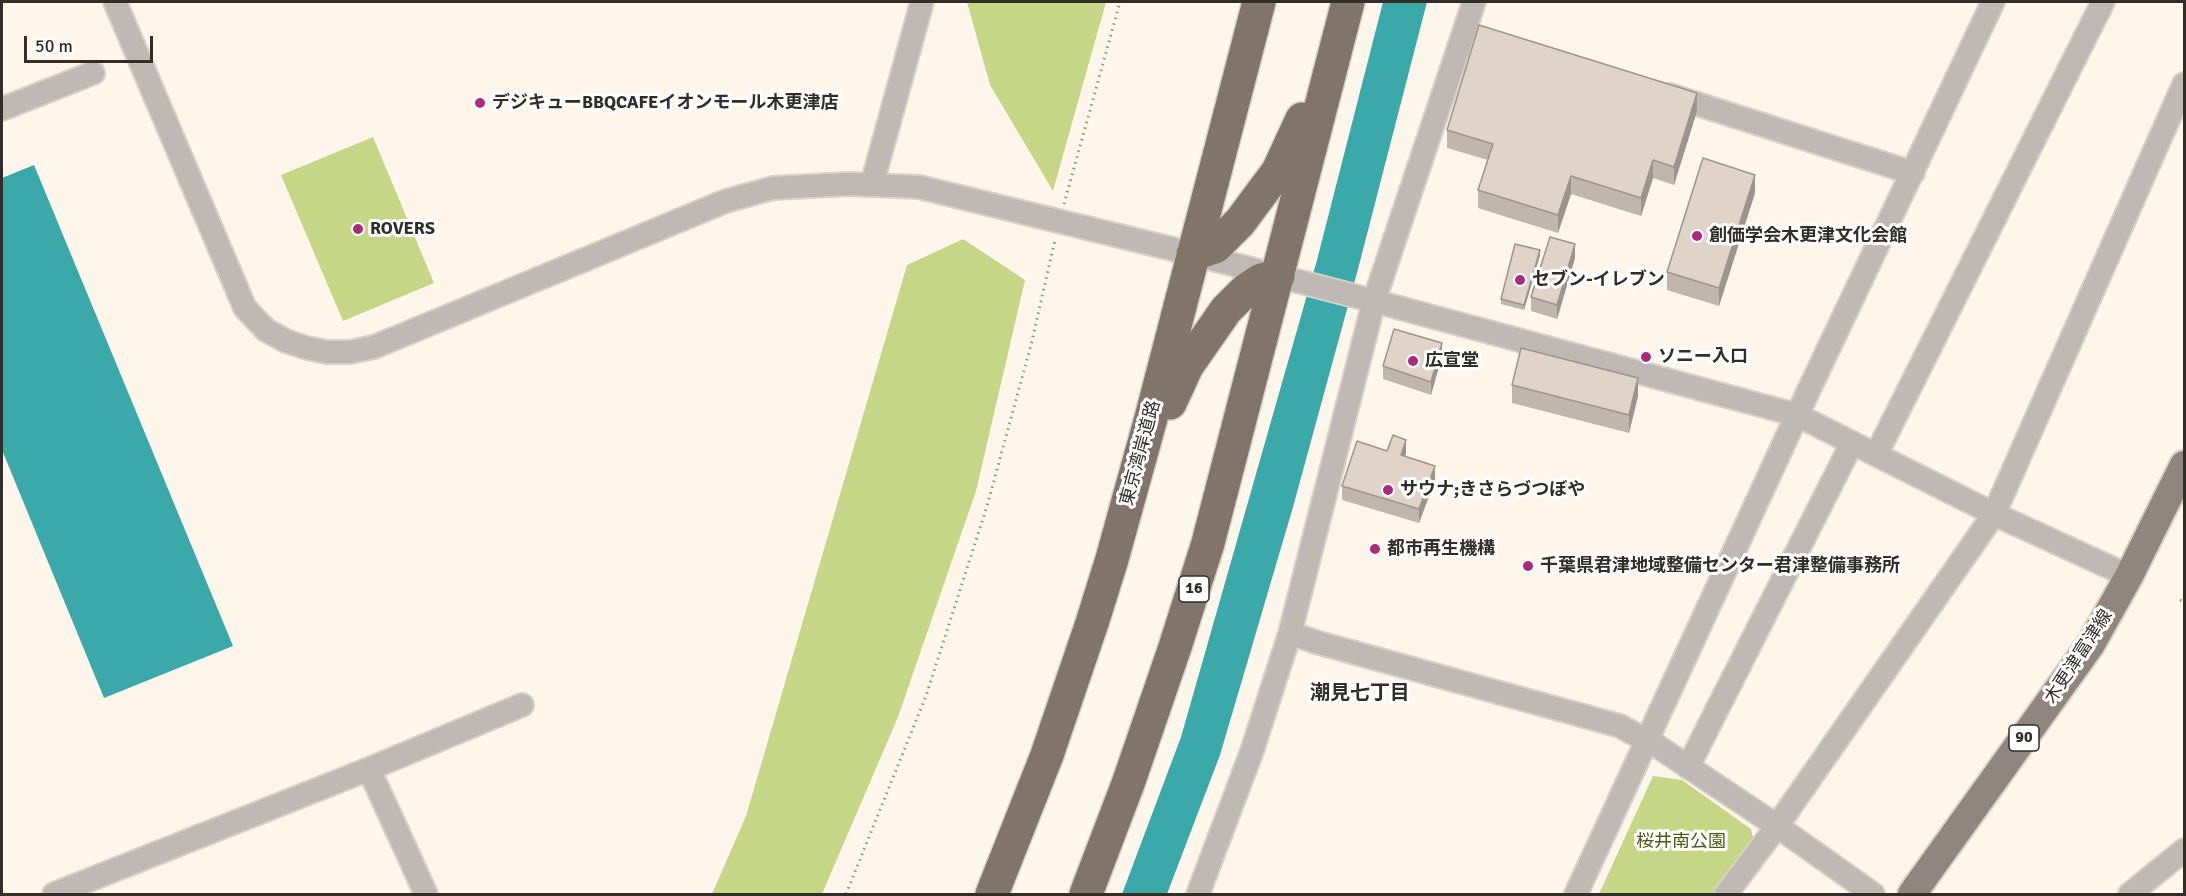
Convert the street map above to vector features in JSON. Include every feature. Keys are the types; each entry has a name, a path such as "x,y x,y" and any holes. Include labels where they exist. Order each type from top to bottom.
{"highway":[{"name":"東京湾岸道路","path":"992,894 1047,755 1112,559 1151,418 1258,2"},
{"path":"1193,254 1215,247 1230,233 1261,197 1278,171 1299,127 1346,2"},
{"name":"16","path":"1086,894 1176,648 1205,554 1278,276 1346,2"},
{"path":"1112,559 1187,366 1226,310 1238,298 1261,280 1278,276"}],"main road":[{"name":"木更津富津線","path":"1912,894 2091,644 2129,576 2184,465"}],"street":[{"path":"115,2 245,308 266,330 286,341 307,348 327,352 350,352 374,347 726,201 764,190 822,184 919,187 1278,276 1797,415 1994,514 2129,576"},
{"path":"872,184 922,2"},
{"path":"1198,894 1252,751 1290,633 1374,301 1475,29 1474,2"},
{"path":"1576,894 1797,415 1993,2"},
{"path":"1876,455 2103,2"},
{"path":"2,109 93,73"},
{"path":"1726,894 1777,826 1994,514 2184,84"},
{"path":"1652,89 1913,172"},
{"path":"1688,767 1852,443"},
{"path":"1290,633 1620,726 1647,740 1777,826 1872,894"},
{"path":"54,894 522,705"},
{"path":"369,768 426,894"},
{"path":"2130,894 2184,850"}],"path":[{"path":"846,894 926,696 987,506 1031,345 1059,221 1120,2"}],"green space":[{"path":"967,2 1106,2 1053,191 990,85"},
{"name":"ROVERS","path":"373,137 434,283 343,321 281,175"},
{"path":"963,239 1025,280 976,491 898,717 822,894 712,894 746,816 907,265"},
{"name":"桜井南公園","path":"1653,776 1682,780 1751,829 1754,842 1716,894 1599,894"}],"water":[{"path":"1383,2 1427,2 1293,507 1220,755 1167,894 1122,894 1181,737 1317,260"},
{"path":"34,165 233,646 104,698 2,450 2,178"}],"building":[{"path":"1479,25 1697,93 1674,167 1653,160 1641,198 1571,176 1558,215 1478,190 1493,144 1447,130"},
{"path":"1703,158 1755,175 1719,288 1667,272"},
{"path":"1550,237 1575,244 1557,305 1531,297"},
{"name":"セブン-イレブン","path":"1515,244 1540,250 1524,305 1501,299"},
{"path":"1394,329 1442,343 1431,382 1383,366"},
{"path":"1521,348 1638,378 1629,415 1512,385"},
{"name":"サウナ;きさらづつぼや","path":"1393,435 1406,440 1401,455 1435,466 1419,509 1342,486 1357,441 1387,451"}],"place":[{"name":"デジキューBBQCAFEイオンモール木更津店","path":"480,103"},
{"name":"ROVERS","path":"358,229"},
{"name":"創価学会木更津文化会館","path":"1697,236"},
{"name":"セブン-イレブン","path":"1520,280"},
{"name":"ソニー入口","path":"1646,357"},
{"name":"広宣堂","path":"1413,361"},
{"name":"サウナ;きさらづつぼや","path":"1388,490"},
{"name":"都市再生機構","path":"1375,549"},
{"name":"千葉県君津地域整備センター君津整備事務所","path":"1528,566"}],"district":[{"name":"潮見七丁目","path":"1360,694"}]}
